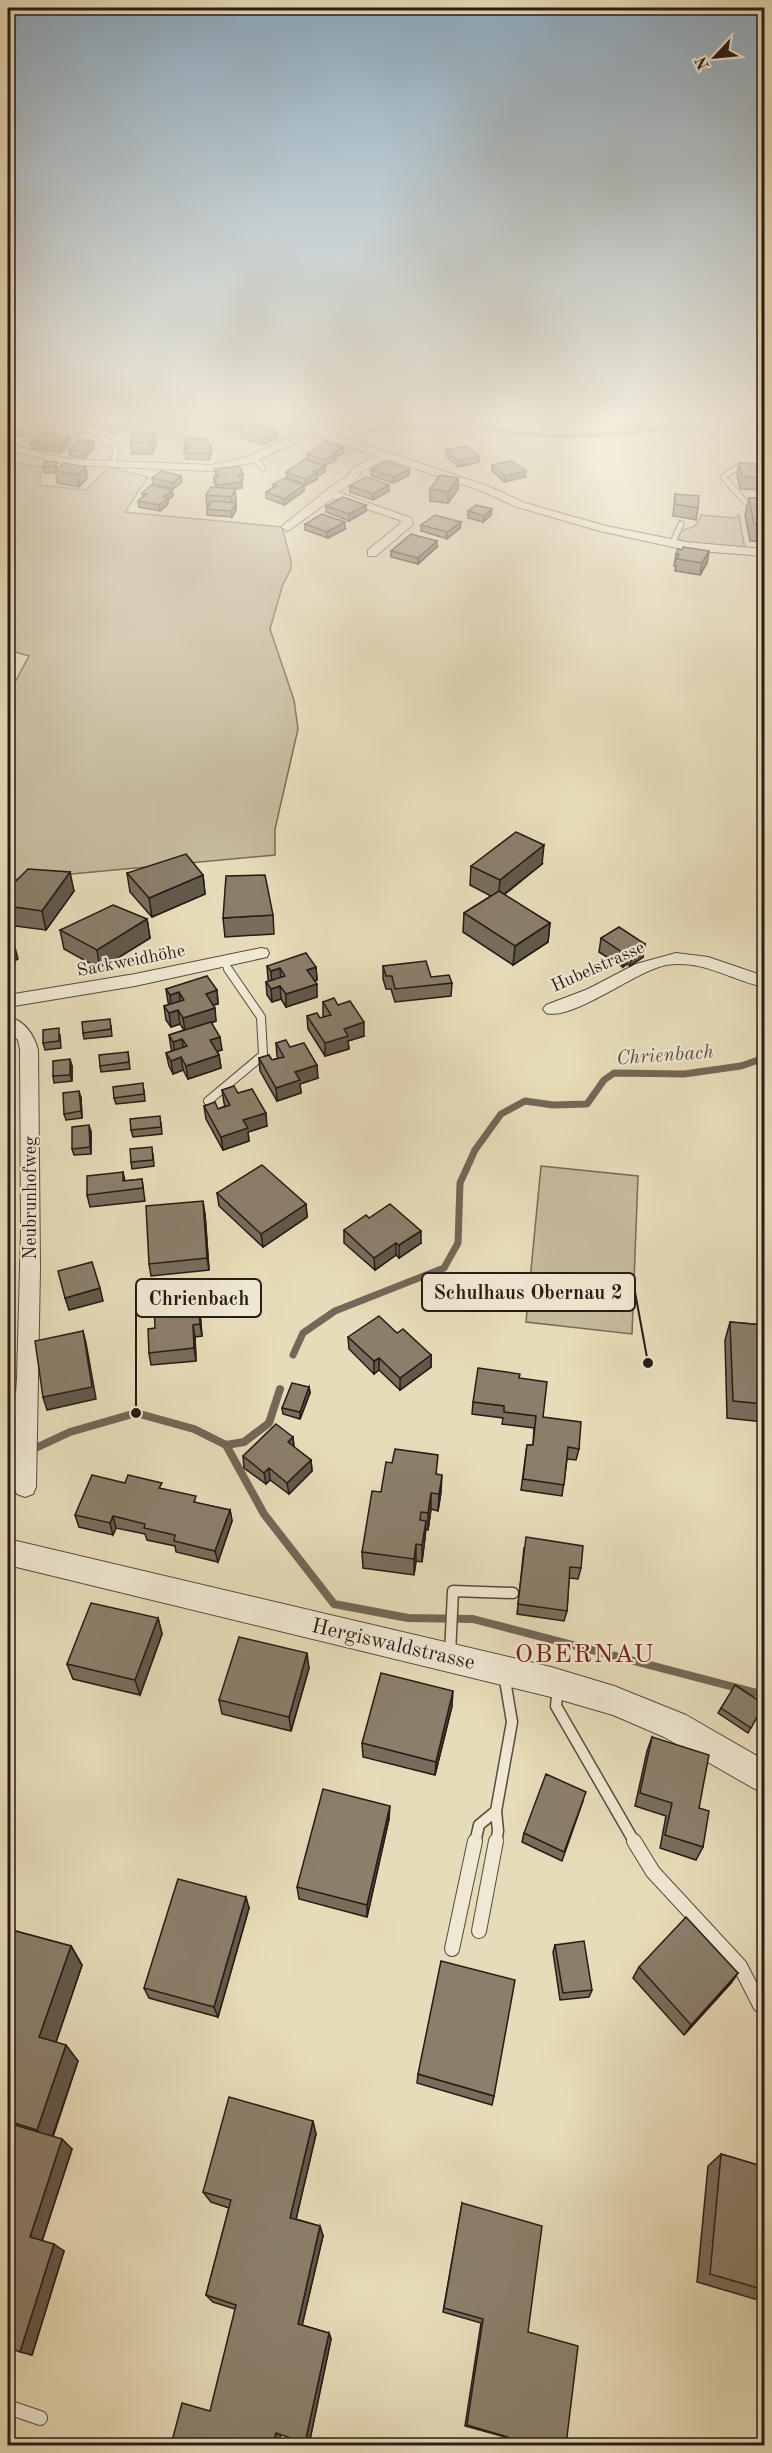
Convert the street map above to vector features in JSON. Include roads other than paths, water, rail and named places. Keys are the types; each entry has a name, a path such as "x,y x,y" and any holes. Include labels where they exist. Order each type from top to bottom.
{"street":[{"path":"372,553 398,531"},
{"path":"615,531 672,544 765,553"},
{"name":"Sackweidhöhe","path":"8,1001 80,991 261,953"},
{"name":"Hubelstrasse","path":"552,1009 598,992 632,970 671,959 689,959 710,964 765,982"},
{"name":"Neubrunhofweg","path":"8,1022 26,1037 29,1050 32,1191 17,1402 24,1452 25,1487"},
{"name":"Hergiswaldstrasse","path":"8,1552 450,1647 503,1671 558,1684 614,1701 675,1726 709,1743 765,1777"}],"lane":[{"path":"672,544 678,531"},
{"path":"208,1101 263,1055 261,1017 224,962"},
{"path":"450,1647 453,1591 513,1593"},
{"path":"479,1931 498,1831 496,1812 512,1722 503,1671"},
{"path":"558,1684 556,1706 653,1872 740,1966 760,2005"},
{"path":"452,1949 479,1824 496,1812"},
{"path":"8,2407 40,2418"}],"waterway":[{"name":"Chrienbach","path":"293,1355 303,1333 335,1311 444,1268 458,1243 460,1183 475,1150 501,1114 525,1101 553,1105 587,1104 604,1080 614,1073 684,1074 741,1066 764,1058"},
{"name":"Chrienbach","path":"226,1445 244,1442 269,1423 280,1389"},
{"name":"Chrienbach","path":"8,1461 70,1432 136,1413 194,1429 226,1445"},
{"path":"226,1445 264,1514 334,1604 408,1618 473,1619 764,1695"}],"place":[{"name":"Schulhaus Obernau 2","path":"648,1363"},
{"name":"Chrienbach","path":"136,1413"}],"district":[{"name":"OBERNAU","path":"585,1655"}]}
